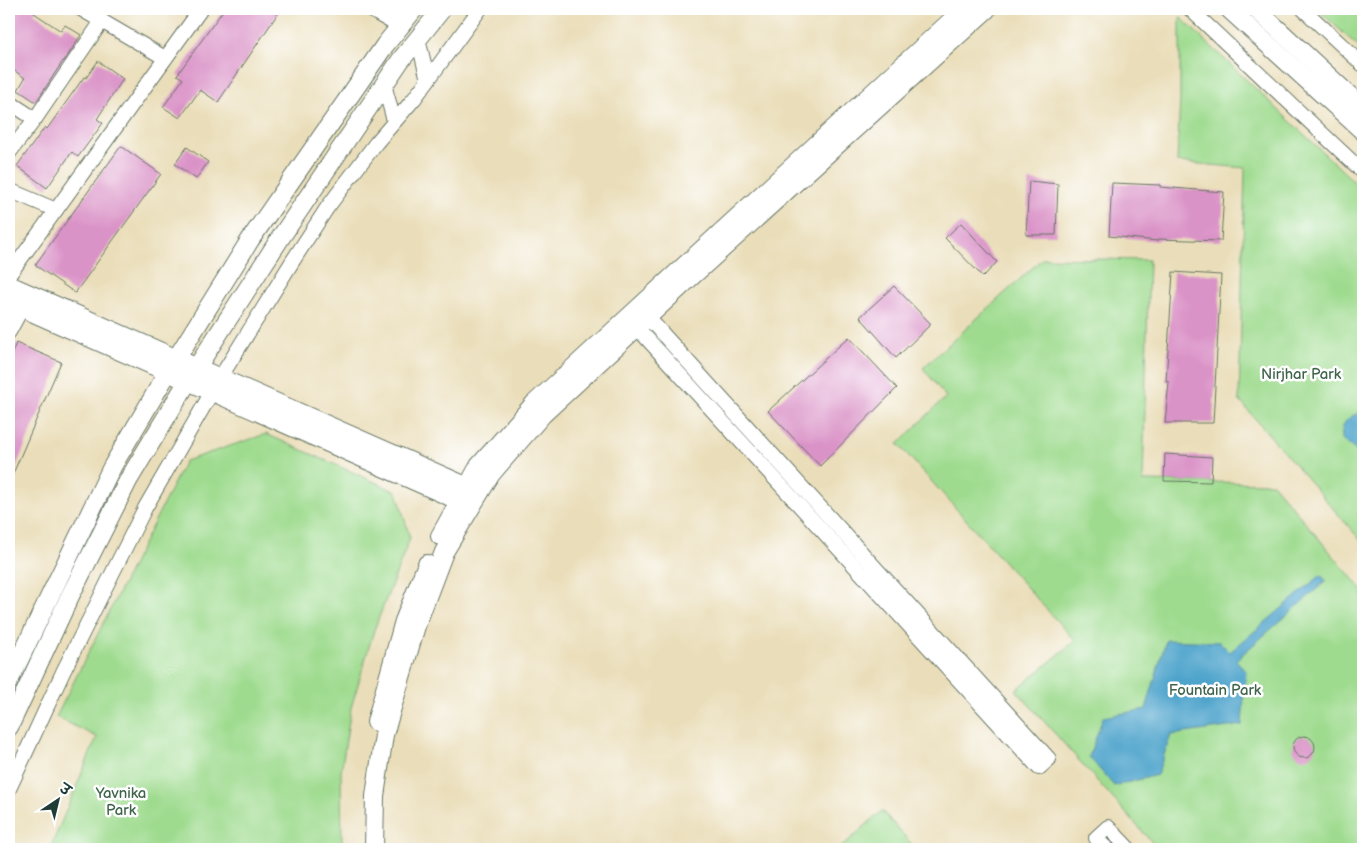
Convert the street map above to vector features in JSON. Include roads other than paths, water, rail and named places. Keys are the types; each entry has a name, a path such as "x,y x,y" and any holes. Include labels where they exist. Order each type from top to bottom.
{"street":[{"path":"81,9 165,58"},
{"path":"9,275 201,9"},
{"path":"373,9 401,25"},
{"path":"9,681 112,467 172,366 250,240 385,45 414,9"},
{"path":"9,728 70,596 129,479 281,236 384,84 442,9"},
{"path":"9,789 63,672 145,508 216,385 327,208 394,121 414,99 480,9"},
{"path":"638,318 964,9"},
{"path":"374,849 375,796 384,736 416,626 444,552 470,497 480,466 534,404 638,318 987,9"},
{"path":"1190,9 1363,172"},
{"path":"1256,9 1363,108"},
{"path":"1303,9 1363,65"},
{"path":"1235,11 1363,131"},
{"path":"9,153 35,119 102,21"},
{"path":"418,39 428,80"},
{"path":"384,84 394,121"},
{"path":"9,102 35,119"},
{"path":"9,190 56,210"},
{"path":"9,285 172,366"},
{"path":"9,332 15,305 172,366 470,497"},
{"path":"638,318 1033,751"},
{"path":"363,849 364,795 376,722 404,621 435,544 470,497"},
{"path":"1107,849 1096,838 1108,827 1129,849"}],"water":[{"path":"1363,411 1363,457 1342,439 1342,428 1346,421"},
{"path":"1321,575 1326,581 1236,660 1246,671 1242,725 1171,735 1157,775 1114,786 1089,757 1103,717 1146,709 1166,640 1220,642 1230,652"}],"park label":[{"name":"Nirjhar Park","path":"1301,374"},
{"name":"Fountain Park","path":"1215,690"},
{"name":"Yavnika Park","path":"121,802"}]}
